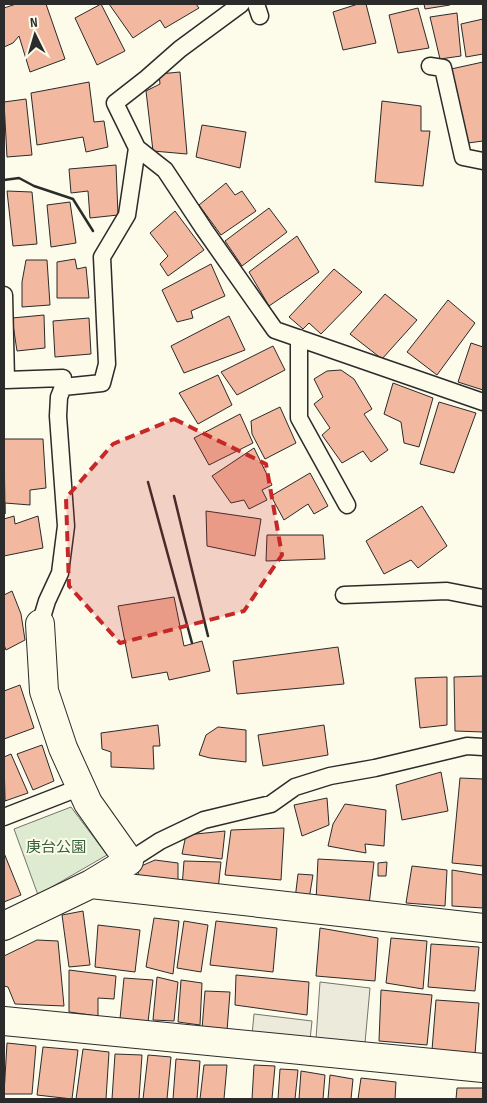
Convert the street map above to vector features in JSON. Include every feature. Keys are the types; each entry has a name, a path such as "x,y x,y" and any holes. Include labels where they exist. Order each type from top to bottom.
{"street":[{"path":"4,926 91,884 129,861 88,803 63,748 44,690 40,624"},
{"path":"91,884 483,928"},
{"path":"4,1021 483,1068"}],"lane":[{"path":"241,4 180,49 115,103 137,148 165,170 275,330 483,402"},
{"path":"430,66 443,68 463,157 483,161"},
{"path":"64,387 102,383 107,364 102,257 127,215 137,148"},
{"path":"4,295 6,380 63,378 64,387 59,397 58,416 66,526 60,573 40,624"},
{"path":"298,338 298,418 347,505"},
{"path":"344,595 447,591 483,598"},
{"path":"129,861 160,842 204,820 271,804 295,787 330,776 375,768 467,746 483,747"},
{"path":"4,817 81,787"}],"highlighted area":[{"path":"174,419 266,464 282,555 244,611 120,643 69,586 66,498 113,444"}],"green space":[{"name":"庚台公園","path":"71,807 107,855 38,895 14,829"}],"shaded area":[{"path":"320,982 370,988 365,1043 316,1039"},
{"path":"254,1014 312,1021 310,1040 252,1035"}],"building":[{"path":"16,4 46,4 65,59 30,72 19,36 13,43 4,47 4,8"},
{"path":"101,4 125,51 97,65 75,18"},
{"path":"109,4 196,4 199,8 165,28 160,20 133,38"},
{"path":"358,4 366,4 376,43 343,50 333,12"},
{"path":"424,4 450,4 450,5 425,9"},
{"path":"418,8 429,48 398,53 389,15"},
{"path":"457,13 461,56 440,59 430,17"},
{"path":"483,19 483,54 466,57 461,24"},
{"path":"483,62 483,141 468,143 451,69"},
{"path":"180,72 187,154 153,151 146,91 160,84 159,74"},
{"path":"89,82 94,122 104,121 108,147 86,152 83,137 37,145 31,93"},
{"path":"26,99 32,155 7,157 4,102"},
{"path":"382,101 421,106 421,131 430,131 423,186 375,182"},
{"path":"202,125 246,132 240,168 196,157"},
{"path":"116,165 118,215 90,218 88,191 71,193 69,169"},
{"path":"226,183 235,195 242,191 256,211 221,235 199,205"},
{"path":"7,191 32,192 37,244 13,246"},
{"path":"70,202 76,243 51,247 47,205"},
{"path":"269,208 287,232 242,266 225,241"},
{"path":"175,211 204,250 168,276 160,264 168,256 150,233"},
{"path":"297,236 319,272 269,306 249,272"},
{"path":"75,259 77,269 86,267 89,298 57,298 57,262"},
{"path":"26,260 47,260 50,305 22,307 22,282"},
{"path":"211,264 225,296 191,311 193,318 177,322 162,290"},
{"path":"334,269 362,292 321,334 309,323 303,329 289,317"},
{"path":"385,294 417,320 382,359 350,334"},
{"path":"448,300 475,323 437,375 407,352"},
{"path":"44,315 45,348 17,351 12,318"},
{"path":"229,316 245,350 184,373 171,346"},
{"path":"89,318 91,354 55,357 53,321"},
{"path":"471,343 483,347 483,390 458,382"},
{"path":"273,346 285,370 237,395 221,372"},
{"path":"341,370 354,379 372,409 364,414 388,450 371,462 363,451 342,463 322,435 330,428 314,404 323,397 314,379 327,371"},
{"path":"218,375 232,405 198,424 179,393"},
{"path":"393,383 433,398 419,447 404,443 401,422 384,414"},
{"path":"439,402 476,413 454,473 420,464"},
{"path":"280,407 296,443 265,459 252,434 251,421"},
{"path":"240,414 253,443 209,465 194,438"},
{"path":"4,439 43,439 46,488 30,490 30,505 5,503 5,514"},
{"path":"254,448 272,485 262,490 267,500 249,509 244,500 231,503 212,476"},
{"path":"310,473 328,506 314,514 308,504 284,520 271,496"},
{"path":"422,506 447,546 418,568 411,560 384,574 366,541"},
{"path":"206,511 261,519 255,556 207,546"},
{"path":"14,516 15,524 38,516 43,548 4,556 4,519"},
{"path":"267,535 323,535 325,559 266,561"},
{"path":"12,591 21,614 25,640 6,650 4,645 4,595"},
{"path":"174,597 184,646 202,641 210,671 169,680 167,672 132,678 118,606"},
{"path":"338,647 344,684 237,694 233,661"},
{"path":"483,676 483,732 455,731 454,677"},
{"path":"447,677 447,725 420,728 415,678"},
{"path":"20,685 34,728 4,739 4,691"},
{"path":"158,725 160,746 153,746 154,769 111,767 111,752 102,749 101,733"},
{"path":"324,725 328,755 263,766 258,735"},
{"path":"218,727 246,730 246,762 199,755 206,735"},
{"path":"42,745 54,781 33,790 17,754"},
{"path":"11,754 28,793 5,801 4,757"},
{"path":"441,772 448,811 402,820 396,785"},
{"path":"460,778 483,779 483,866 452,863"},
{"path":"327,798 329,825 302,836 294,805"},
{"path":"345,804 386,810 384,846 365,844 366,853 328,846 333,824"},
{"path":"284,828 281,880 225,875 231,830"},
{"path":"225,831 222,859 182,854 186,835"},
{"path":"4,853 21,895 4,902"},
{"path":"318,859 374,862 369,905 316,901"},
{"path":"155,860 178,863 178,886 137,884 139,867"},
{"path":"184,861 221,862 218,890 182,887"},
{"path":"387,862 386,876 378,876 378,863"},
{"path":"412,866 447,870 445,906 406,903"},
{"path":"452,870 483,875 483,908 452,906"},
{"path":"298,874 313,875 309,899 295,899"},
{"path":"83,911 90,965 69,967 62,915"},
{"path":"154,918 179,921 173,974 146,967"},
{"path":"184,921 208,925 201,972 177,968"},
{"path":"216,921 277,928 273,972 210,965"},
{"path":"98,925 140,930 135,972 95,967"},
{"path":"320,928 378,938 375,981 316,976"},
{"path":"391,938 427,941 423,989 386,983"},
{"path":"37,940 58,941 64,1006 15,1004 8,987 4,986 4,956"},
{"path":"431,944 479,947 475,991 428,987"},
{"path":"69,970 116,976 114,999 98,998 98,1016 69,1012"},
{"path":"236,975 309,982 307,1015 235,1005"},
{"path":"157,977 178,982 174,1021 153,1020"},
{"path":"124,978 153,980 148,1022 120,1019"},
{"path":"181,980 202,983 200,1025 178,1022"},
{"path":"381,990 432,995 427,1045 379,1041"},
{"path":"205,991 230,992 227,1031 202,1029"},
{"path":"436,1000 479,1003 475,1054 432,1050"},
{"path":"7,1043 36,1046 32,1094 4,1094"},
{"path":"43,1047 78,1050 72,1099 37,1095"},
{"path":"83,1049 109,1052 106,1099 76,1099"},
{"path":"115,1054 142,1055 139,1099 112,1099"},
{"path":"148,1055 171,1057 167,1099 143,1099"},
{"path":"176,1059 200,1061 197,1099 173,1099"},
{"path":"204,1065 227,1065 224,1099 200,1099"},
{"path":"254,1065 275,1066 272,1099 252,1099"},
{"path":"280,1069 298,1070 295,1099 278,1099"},
{"path":"301,1071 325,1075 323,1099 299,1099"},
{"path":"330,1075 353,1079 351,1099 328,1099"},
{"path":"361,1078 396,1082 395,1099 358,1099"},
{"path":"457,1088 483,1088 483,1099 456,1099"}],"wall":[{"path":"4,180 19,178 34,186 73,199 93,231"},
{"path":"148,482 192,643"},
{"path":"174,496 208,636"}]}
